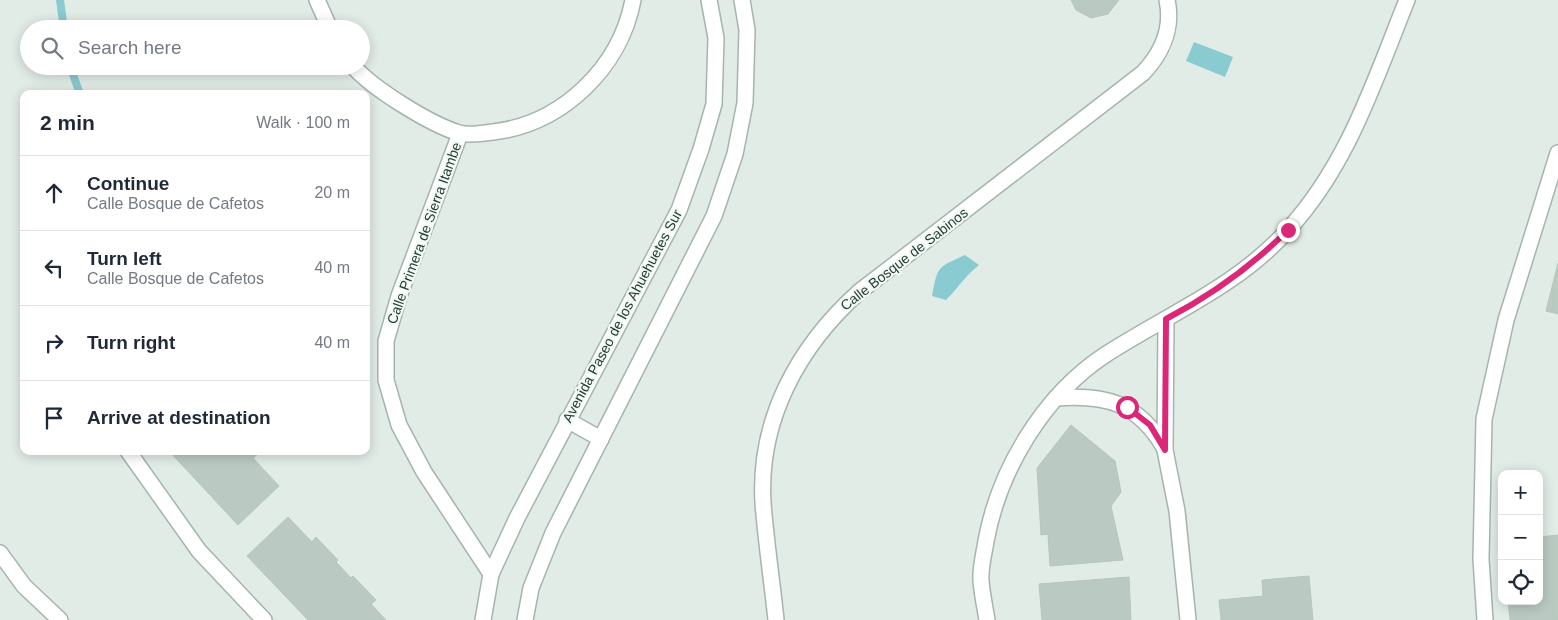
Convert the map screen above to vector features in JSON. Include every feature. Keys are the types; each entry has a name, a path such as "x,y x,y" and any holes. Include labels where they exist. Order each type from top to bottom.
{"street":[{"path":"317,0 326,20"},
{"path":"362,75 376,88 460,134 502,131 522,126 548,115 578,95 602,70 626,28 633,0"},
{"name":"Avenida Paseo de los Ahuehuetes Sur","path":"483,620 491,574 567,420 679,210 701,149 714,104 716,38 709,0"},
{"path":"525,620 531,588 553,533 714,216 734,154 745,103 747,30 742,0"},
{"name":"Calle Bosque de Sabinos","path":"776,620 763,501 764,471 776,411 787,383 801,358 818,333 860,292 1143,73 1153,62 1166,36 1169,20 1167,0"},
{"path":"987,620 981,580 985,546 995,504 1015,458 1056,398 1103,356 1219,289 1266,252 1288,230 1322,189 1355,132 1407,0"},
{"name":"Calle Primera de Sierra Itambe","path":"460,134 399,296 386,341 386,380 399,425 424,472 491,574"},
{"path":"1485,620 1481,559 1484,419 1506,320 1558,153"},
{"path":"1166,319 1165,450 1177,511 1188,620"},
{"path":"1056,398 1093,397 1110,400 1127,407 1150,425 1165,450"},
{"path":"567,420 600,439"},
{"path":"131,455 199,551 264,620"},
{"path":"0,553 24,586 60,620"}],"water":[{"path":"1194,42 1233,57 1225,77 1186,61"},
{"path":"965,255 979,265 946,300 932,296 940,269"}],"building":[{"path":"1071,0 1119,0 1108,14 1091,18 1076,10"},
{"path":"1558,263 1558,314 1546,311"},
{"path":"1071,425 1115,461 1121,492 1111,506 1123,560 1050,566 1048,534 1041,535 1037,468"},
{"path":"173,455 257,455 253,458 279,486 238,525"},
{"path":"288,517 312,542 316,537 338,560 336,562 351,578 353,576 376,600 371,604 386,620 308,620 247,556"},
{"path":"1558,535 1558,620 1510,620 1508,605 1543,605 1543,537"},
{"path":"1309,576 1313,620 1221,620 1219,600 1263,596 1262,580"},
{"path":"1129,577 1131,620 1042,620 1039,584"}],"waterway":[{"path":"60,0 63,20"},
{"path":"73,75 79,90"}],"route":[{"path":"1127,407 1150,425 1165,450 1166,319 1219,289 1266,252 1288,230"}]}
